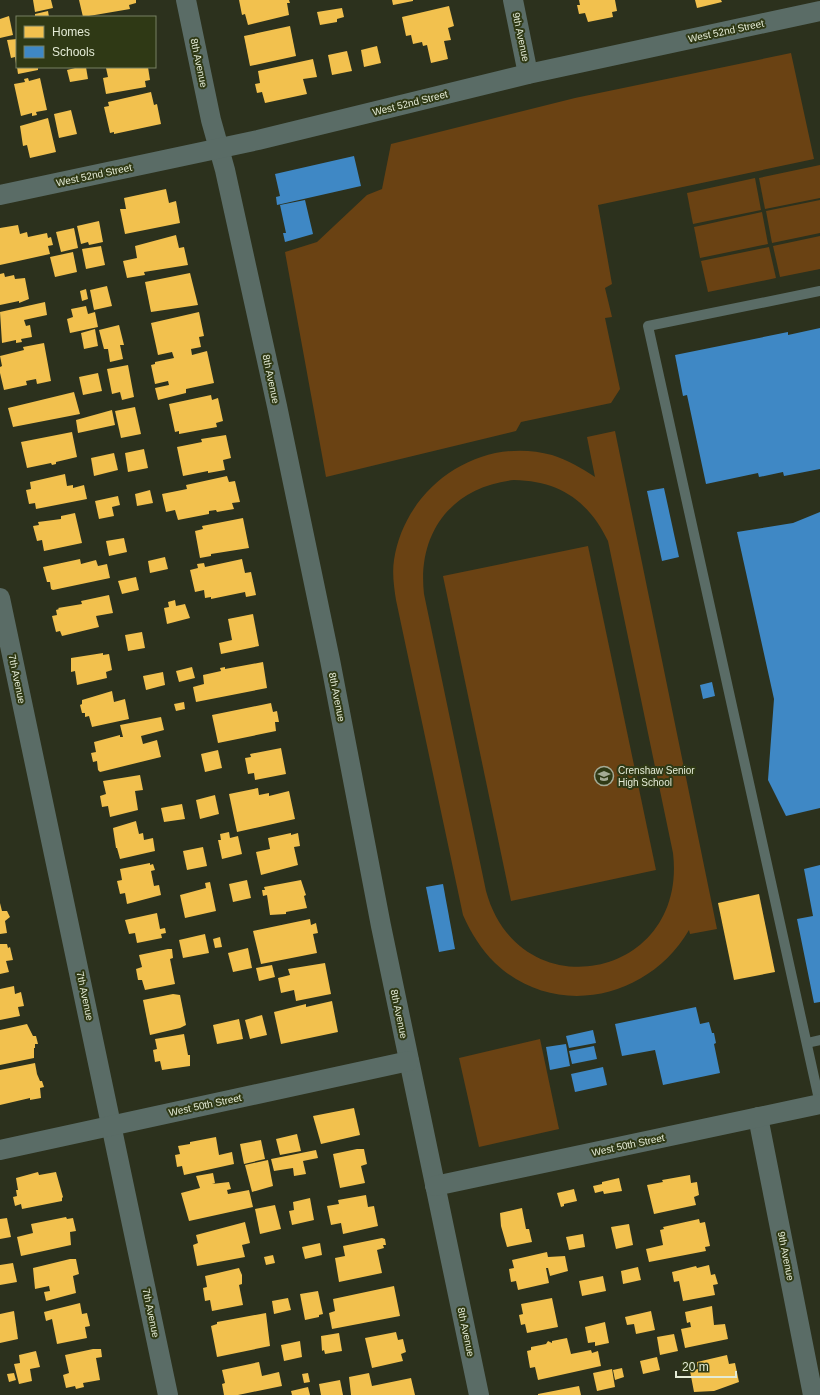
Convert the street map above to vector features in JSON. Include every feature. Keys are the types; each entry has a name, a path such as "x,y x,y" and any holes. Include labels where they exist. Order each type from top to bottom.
{"street":[{"name":"8th Avenue","path":"186,0 211,120 225,170 324,629 381,926 479,1395"},
{"name":"9th Avenue","path":"513,0 528,74"},
{"name":"West 52nd Street","path":"0,195 219,148 528,74 820,11"},
{"name":"7th Avenue","path":"0,598 168,1395"},
{"name":"West 50th Street","path":"0,1150 409,1061"},
{"name":"West 50th Street","path":"435,1186 820,1104"},
{"name":"9th Avenue","path":"758,1118 813,1395"}],"lane":[{"path":"820,291 648,326 820,1104"},
{"path":"807,1043 820,1040"}],"shaded area":[{"path":"791,53 814,159 598,205 612,284 605,288 612,317 605,318 620,389 611,403 521,422 516,431 326,477 285,252 317,242 367,195 382,189 391,144 575,98"},
{"path":"820,165 820,198 765,209 759,178"},
{"path":"755,178 761,210 693,224 687,193"},
{"path":"820,200 820,233 772,243 766,211"},
{"path":"762,212 768,244 700,258 694,227"},
{"path":"820,236 820,269 780,277 773,246"},
{"path":"769,247 776,278 708,292 701,261"},
{"path":"615,431 717,929 690,934 689,930 672,954 650,972 626,986 600,994 572,996 545,992 519,981 495,963 485,952 463,915 396,600 393,570 401,534 413,510 430,489 450,473 473,460 498,453 525,451 558,457 574,464 595,477 587,437","holes":["514,480 545,484 558,489 581,504 591,514 608,541 673,853 671,896 655,930 629,953 598,965 564,966 531,954 504,929 486,891 424,594 423,572 426,551 433,533 443,516 456,503 473,492 492,484"]},
{"path":"588,546 656,870 511,901 443,576"},
{"path":"540,1039 559,1129 479,1147 459,1058"}],"building: Homes":[{"path":"33,0 51,0 53,8 35,12"},
{"path":"79,0 136,0 136,3 129,5 130,9 83,16"},
{"path":"239,0 289,0 290,3 287,3 289,15 248,25 245,14 242,15"},
{"path":"392,0 413,0 413,1 393,5"},
{"path":"579,0 615,0 617,11 612,12 613,17 588,22 585,13 579,14 577,5 580,5"},
{"path":"695,0 721,0 722,2 697,8"},
{"path":"449,6 454,26 448,28 451,40 444,41 448,59 431,63 427,45 423,46 422,42 413,44 411,35 406,36 402,17"},
{"path":"342,8 344,17 337,19 337,22 320,25 317,12"},
{"path":"48,11 49,16 35,16 35,14"},
{"path":"9,16 13,35 0,38 0,19"},
{"path":"290,26 296,56 250,66 244,36"},
{"path":"16,39 16,64 15,57 11,58 7,40"},
{"path":"377,46 381,63 364,67 361,50"},
{"path":"347,51 352,71 332,75 328,55"},
{"path":"313,59 317,77 303,79 307,94 265,103 262,92 257,93 255,84 260,83 258,71"},
{"path":"17,68 38,68 38,70 18,74"},
{"path":"86,68 88,79 70,82 67,70"},
{"path":"106,68 148,68 150,80 145,81 146,87 106,94 103,78 108,77"},
{"path":"28,78 29,81 40,78 47,110 36,112 37,115 32,116 32,113 21,116 14,84 25,82 24,79"},
{"path":"151,92 154,105 157,104 161,124 114,134 114,132 110,133 104,107 109,106 108,102"},
{"path":"71,110 77,134 59,138 54,114"},
{"path":"48,118 56,152 30,158 27,145 23,146 20,126"},
{"path":"166,189 169,203 176,201 180,223 125,234 120,209 126,209 124,198"},
{"path":"99,221 103,242 89,245 88,242 81,244 77,226"},
{"path":"18,225 20,234 27,232 28,237 47,233 48,238 51,237 53,245 48,246 50,254 0,265 0,228"},
{"path":"74,228 78,248 61,252 56,232"},
{"path":"176,235 179,248 184,247 188,265 144,272 145,275 127,278 123,261 137,258 135,246"},
{"path":"101,246 105,265 86,269 82,249"},
{"path":"73,252 77,272 55,277 50,257"},
{"path":"4,273 5,277 14,275 15,279 25,278 29,299 19,303 19,301 0,305 0,274"},
{"path":"190,273 198,305 151,312 145,282"},
{"path":"107,286 112,306 94,310 90,290"},
{"path":"86,289 88,299 82,301 80,291"},
{"path":"45,302 47,315 24,320 26,326 30,325 32,337 21,339 22,342 16,343 16,340 2,343 0,312"},
{"path":"86,306 88,314 95,312 98,327 70,333 67,319 73,317 71,309"},
{"path":"199,312 204,336 199,337 201,347 191,349 192,355 207,351 214,383 186,389 186,393 158,400 155,388 169,385 168,381 155,384 151,365 155,364 155,362 174,358 172,352 158,355 151,323"},
{"path":"119,325 124,345 120,345 123,359 110,362 108,349 104,349 99,330"},
{"path":"95,329 98,346 84,349 81,333"},
{"path":"44,343 51,381 37,384 36,379 26,381 27,385 4,390 0,373 0,367 2,366 0,356 24,350 23,347"},
{"path":"128,365 134,397 122,400 120,392 112,394 107,369"},
{"path":"98,373 102,391 83,395 79,377"},
{"path":"74,392 80,414 13,427 8,408"},
{"path":"211,395 212,400 218,398 223,421 216,423 217,427 179,434 179,431 175,432 169,404"},
{"path":"135,407 141,434 121,438 115,411"},
{"path":"112,410 115,425 78,433 76,420"},
{"path":"72,432 77,457 56,462 56,464 52,465 51,463 27,468 21,442"},
{"path":"226,435 231,458 223,460 225,470 208,473 208,471 183,476 177,447 202,442 201,439"},
{"path":"144,449 148,468 128,472 125,453"},
{"path":"114,453 118,470 94,476 91,458"},
{"path":"65,474 67,486 73,485 73,488 84,485 87,499 36,509 35,503 29,504 26,490 31,489 30,482"},
{"path":"227,476 229,482 235,481 240,502 232,503 234,509 217,512 216,510 209,511 209,514 178,520 175,510 166,512 162,494 187,489 186,485"},
{"path":"150,490 153,503 137,506 135,494"},
{"path":"118,496 120,505 112,507 114,516 99,519 95,501"},
{"path":"75,513 82,543 44,551 42,540 37,541 33,526 39,525 38,522 61,519 61,516"},
{"path":"243,518 249,548 211,554 211,556 200,558 195,531 203,529 202,526"},
{"path":"124,538 127,552 109,556 106,541"},
{"path":"165,557 168,569 150,573 148,561"},
{"path":"80,559 81,564 96,560 98,566 107,564 110,578 53,590 51,589 50,582 47,582 43,567"},
{"path":"242,559 245,573 251,572 256,595 246,597 245,592 211,599 211,597 205,598 204,590 195,592 190,570 198,568 197,564 204,563 205,567"},
{"path":"136,577 139,590 122,594 118,581"},
{"path":"109,595 113,613 96,616 99,627 62,636 60,631 56,632 52,616 57,615 56,610 59,609 58,608 82,604 81,601"},
{"path":"175,600 176,606 185,604 190,618 167,624 164,608 169,607 168,602"},
{"path":"253,614 259,646 221,654 219,643 232,640 228,619"},
{"path":"142,632 145,648 128,651 125,635"},
{"path":"103,653 103,655 109,654 112,670 106,672 107,678 77,685 75,671 71,672 71,658"},
{"path":"263,662 267,688 196,702 193,687 204,684 203,675 221,671 220,668 225,667 225,669"},
{"path":"192,667 195,678 179,682 176,671"},
{"path":"163,672 165,685 146,690 143,676"},
{"path":"112,691 114,702 125,699 129,719 92,727 89,716 85,717 85,713 82,713 80,705 82,704 82,700"},
{"path":"184,702 185,709 176,711 174,704"},
{"path":"271,703 273,712 277,711 279,722 275,722 276,731 218,743 212,715"},
{"path":"161,717 164,730 141,736 143,744 157,740 161,757 100,772 98,770 97,761 93,762 91,753 96,752 94,742 120,735 120,737 123,737 120,725"},
{"path":"281,748 286,774 255,780 254,773 248,774 245,758 251,757 250,754"},
{"path":"218,750 222,768 205,772 201,754"},
{"path":"140,775 143,790 135,791 138,810 110,817 108,806 102,807 100,796 106,794 103,781"},
{"path":"258,788 259,795 269,793 269,796 289,791 295,819 237,832 229,794"},
{"path":"215,795 219,814 200,819 196,800"},
{"path":"182,804 185,819 164,822 161,808"},
{"path":"136,821 139,834 143,833 144,840 153,838 155,851 120,859 116,848 113,828"},
{"path":"229,832 230,838 238,836 242,854 222,859 218,840 221,840 220,834"},
{"path":"291,833 291,835 298,833 300,846 294,847 298,865 261,875 256,852 270,849 268,838"},
{"path":"203,847 207,866 187,870 183,851"},
{"path":"150,863 150,865 153,864 155,870 151,871 154,886 159,885 161,895 127,904 125,893 120,894 117,881 122,880 120,869"},
{"path":"247,880 251,898 233,902 229,884"},
{"path":"301,880 306,895 304,896 307,908 286,912 286,914 270,915 267,895 263,896 262,890 265,890 264,887"},
{"path":"210,882 216,911 185,918 180,895 206,888 205,883"},
{"path":"759,894 775,972 734,980 718,903"},
{"path":"0,903 2,911 7,911 10,917 5,921 7,933 0,934"},
{"path":"157,913 160,929 165,928 166,933 161,934 162,938 137,943 135,933 129,934 125,920"},
{"path":"310,919 311,925 316,923 318,933 313,934 317,953 261,964 253,931"},
{"path":"205,934 209,953 183,958 179,940"},
{"path":"220,937 222,947 215,948 213,939"},
{"path":"0,944 7,944 8,948 10,947 13,960 6,961 9,972 0,974"},
{"path":"248,948 252,968 233,972 228,953"},
{"path":"172,949 173,958 170,959 175,984 145,990 142,980 138,980 136,969 142,967 139,955"},
{"path":"325,963 331,994 296,1001 294,990 281,993 278,978 290,975 288,969"},
{"path":"272,965 275,977 259,981 256,968"},
{"path":"14,986 15,994 21,992 24,1006 18,1007 20,1016 0,1020 0,989"},
{"path":"173,994 180,995 186,1025 180,1028 150,1035 143,1000"},
{"path":"332,1001 338,1032 281,1044 274,1012 306,1004 306,1007"},
{"path":"262,1015 267,1035 250,1039 245,1020"},
{"path":"239,1019 243,1039 217,1044 213,1025"},
{"path":"27,1024 33,1036 36,1036 38,1044 35,1044 34,1058 0,1065 0,1030"},
{"path":"184,1034 188,1055 190,1055 190,1066 162,1070 160,1061 155,1062 153,1050 157,1049 155,1039"},
{"path":"35,1063 37,1074 44,1087 40,1088 41,1098 30,1100 30,1098 0,1105 0,1070"},
{"path":"354,1108 360,1135 321,1144 313,1116"},
{"path":"297,1134 301,1151 280,1155 276,1139"},
{"path":"216,1137 219,1155 232,1152 234,1164 184,1175 182,1166 177,1167 175,1155 180,1154 178,1146"},
{"path":"261,1140 265,1159 244,1164 240,1144"},
{"path":"364,1149 367,1164 361,1166 365,1183 340,1188 333,1154"},
{"path":"316,1150 318,1158 303,1161 306,1174 294,1176 293,1168 274,1171 271,1159"},
{"path":"268,1160 273,1186 252,1192 245,1165"},
{"path":"38,1172 39,1175 56,1172 63,1197 62,1201 22,1209 21,1204 15,1206 13,1197 17,1196 16,1190 18,1190 16,1178"},
{"path":"213,1173 215,1183 212,1184 229,1182 231,1189 227,1190 228,1194 249,1190 253,1207 189,1221 181,1193 200,1188 196,1176"},
{"path":"690,1175 691,1183 697,1182 699,1195 694,1197 696,1205 654,1214 647,1185 663,1182 662,1180"},
{"path":"619,1178 622,1191 604,1194 603,1191 595,1193 593,1186"},
{"path":"574,1189 577,1201 564,1204 564,1206 561,1207 557,1193"},
{"path":"366,1195 368,1207 374,1206 378,1226 343,1234 341,1223 331,1225 327,1206 339,1204 338,1200"},
{"path":"310,1198 314,1220 292,1225 289,1211 294,1210 293,1202"},
{"path":"275,1205 281,1229 260,1234 255,1209"},
{"path":"522,1208 526,1229 529,1229 532,1242 507,1247 501,1226 500,1213"},
{"path":"66,1217 67,1219 73,1218 76,1231 70,1232 71,1245 21,1256 17,1237 33,1233 31,1224"},
{"path":"7,1218 11,1237 0,1239 0,1219"},
{"path":"699,1219 700,1223 705,1222 710,1246 705,1247 706,1251 649,1262 646,1249 663,1245 660,1230 664,1229 663,1227"},
{"path":"245,1222 250,1243 242,1245 245,1257 197,1266 193,1245 198,1243 196,1235"},
{"path":"629,1224 633,1245 616,1249 611,1227"},
{"path":"583,1234 585,1247 569,1250 566,1237"},
{"path":"382,1238 385,1239 386,1245 383,1245 384,1248 377,1250 382,1273 339,1282 335,1258 345,1256 343,1246"},
{"path":"320,1243 322,1255 305,1259 302,1247"},
{"path":"547,1252 548,1257 565,1256 568,1271 550,1276 548,1268 546,1268 549,1283 518,1290 516,1281 511,1282 509,1269 514,1268 512,1260"},
{"path":"273,1255 275,1263 266,1265 264,1257"},
{"path":"70,1259 76,1259 79,1274 73,1276 76,1293 46,1301 44,1292 50,1291 49,1286 35,1289 33,1268"},
{"path":"13,1263 17,1282 0,1285 0,1265"},
{"path":"709,1265 711,1275 715,1274 718,1284 713,1285 715,1295 683,1301 679,1281 674,1282 672,1272 696,1266 697,1268"},
{"path":"638,1267 641,1280 623,1284 621,1271"},
{"path":"239,1268 242,1275 242,1284 239,1285 243,1305 212,1311 210,1300 205,1301 203,1288 207,1287 205,1276"},
{"path":"603,1276 606,1291 582,1296 579,1281"},
{"path":"394,1286 400,1316 332,1329 329,1313 335,1311 333,1299"},
{"path":"318,1291 323,1314 319,1315 319,1317 305,1320 300,1294"},
{"path":"288,1298 291,1310 274,1314 272,1301"},
{"path":"552,1298 558,1327 527,1333 525,1324 521,1325 519,1315 523,1314 521,1304"},
{"path":"80,1303 82,1314 87,1313 90,1326 85,1327 87,1338 57,1344 52,1319 46,1321 44,1312"},
{"path":"712,1306 714,1325 725,1324 728,1339 685,1348 681,1329 691,1327 690,1322 687,1323 685,1312"},
{"path":"14,1311 18,1339 0,1343 0,1314"},
{"path":"651,1311 655,1330 636,1334 634,1324 627,1325 625,1317"},
{"path":"266,1313 270,1346 217,1357 211,1326 217,1324 217,1322"},
{"path":"605,1322 609,1343 595,1346 595,1342 588,1343 585,1327"},
{"path":"396,1332 398,1340 403,1339 406,1352 401,1354 403,1361 372,1368 365,1338"},
{"path":"339,1333 342,1351 325,1354 324,1350 322,1351 321,1336"},
{"path":"674,1334 678,1351 660,1355 657,1337"},
{"path":"567,1338 571,1354 591,1350 592,1353 598,1351 601,1366 538,1380 535,1367 530,1368 527,1351 531,1350 531,1347 546,1344 548,1341 552,1343 552,1341"},
{"path":"300,1341 302,1357 284,1361 281,1345"},
{"path":"93,1349 101,1349 102,1357 96,1358 100,1380 83,1383 84,1387 76,1389 75,1386 66,1388 63,1375 69,1373 65,1355"},
{"path":"36,1351 40,1367 30,1369 32,1381 19,1384 14,1364 20,1363 19,1355"},
{"path":"727,1355 729,1364 735,1363 739,1382 714,1391 694,1392 690,1371 698,1369 697,1362"},
{"path":"657,1357 660,1370 643,1374 640,1361"},
{"path":"259,1362 262,1376 279,1372 282,1386 238,1395 224,1395 222,1384 225,1383 222,1370"},
{"path":"622,1368 624,1377 615,1380 613,1370"},
{"path":"612,1369 615,1387 597,1391 593,1373"},
{"path":"14,1373 16,1380 9,1382 7,1374"},
{"path":"308,1373 310,1382 304,1383 302,1374"},
{"path":"369,1373 372,1386 411,1378 415,1395 351,1395 349,1377"},
{"path":"340,1380 343,1395 321,1395 319,1384"},
{"path":"579,1386 581,1395 538,1395 538,1394"},
{"path":"308,1387 310,1395 292,1395 291,1391"}],"building: Schools":[{"path":"354,156 361,186 277,205 276,197 280,196 275,174"},
{"path":"305,200 313,234 285,242 283,233 286,233 280,205"},
{"path":"820,328 820,469 784,476 783,472 759,477 758,473 706,484 687,395 683,396 675,355 788,332 788,335"},
{"path":"664,488 679,557 662,561 647,491"},
{"path":"820,512 820,808 786,816 768,780 774,699 737,532 793,523"},
{"path":"712,682 715,696 703,699 700,685"},
{"path":"820,865 820,1002 814,1003 797,919 813,916 804,869"},
{"path":"443,884 455,949 439,952 426,887"},
{"path":"696,1007 700,1024 709,1022 712,1033 714,1033 716,1043 714,1044 720,1073 663,1085 655,1050 622,1056 615,1024"},
{"path":"593,1030 596,1043 569,1048 566,1036"},
{"path":"566,1044 570,1066 550,1070 546,1047"},
{"path":"594,1046 597,1059 572,1064 569,1051"},
{"path":"603,1067 607,1085 575,1092 571,1074"}],"place":[{"name":"Crenshaw Senior High School","path":"604,776"}]}
